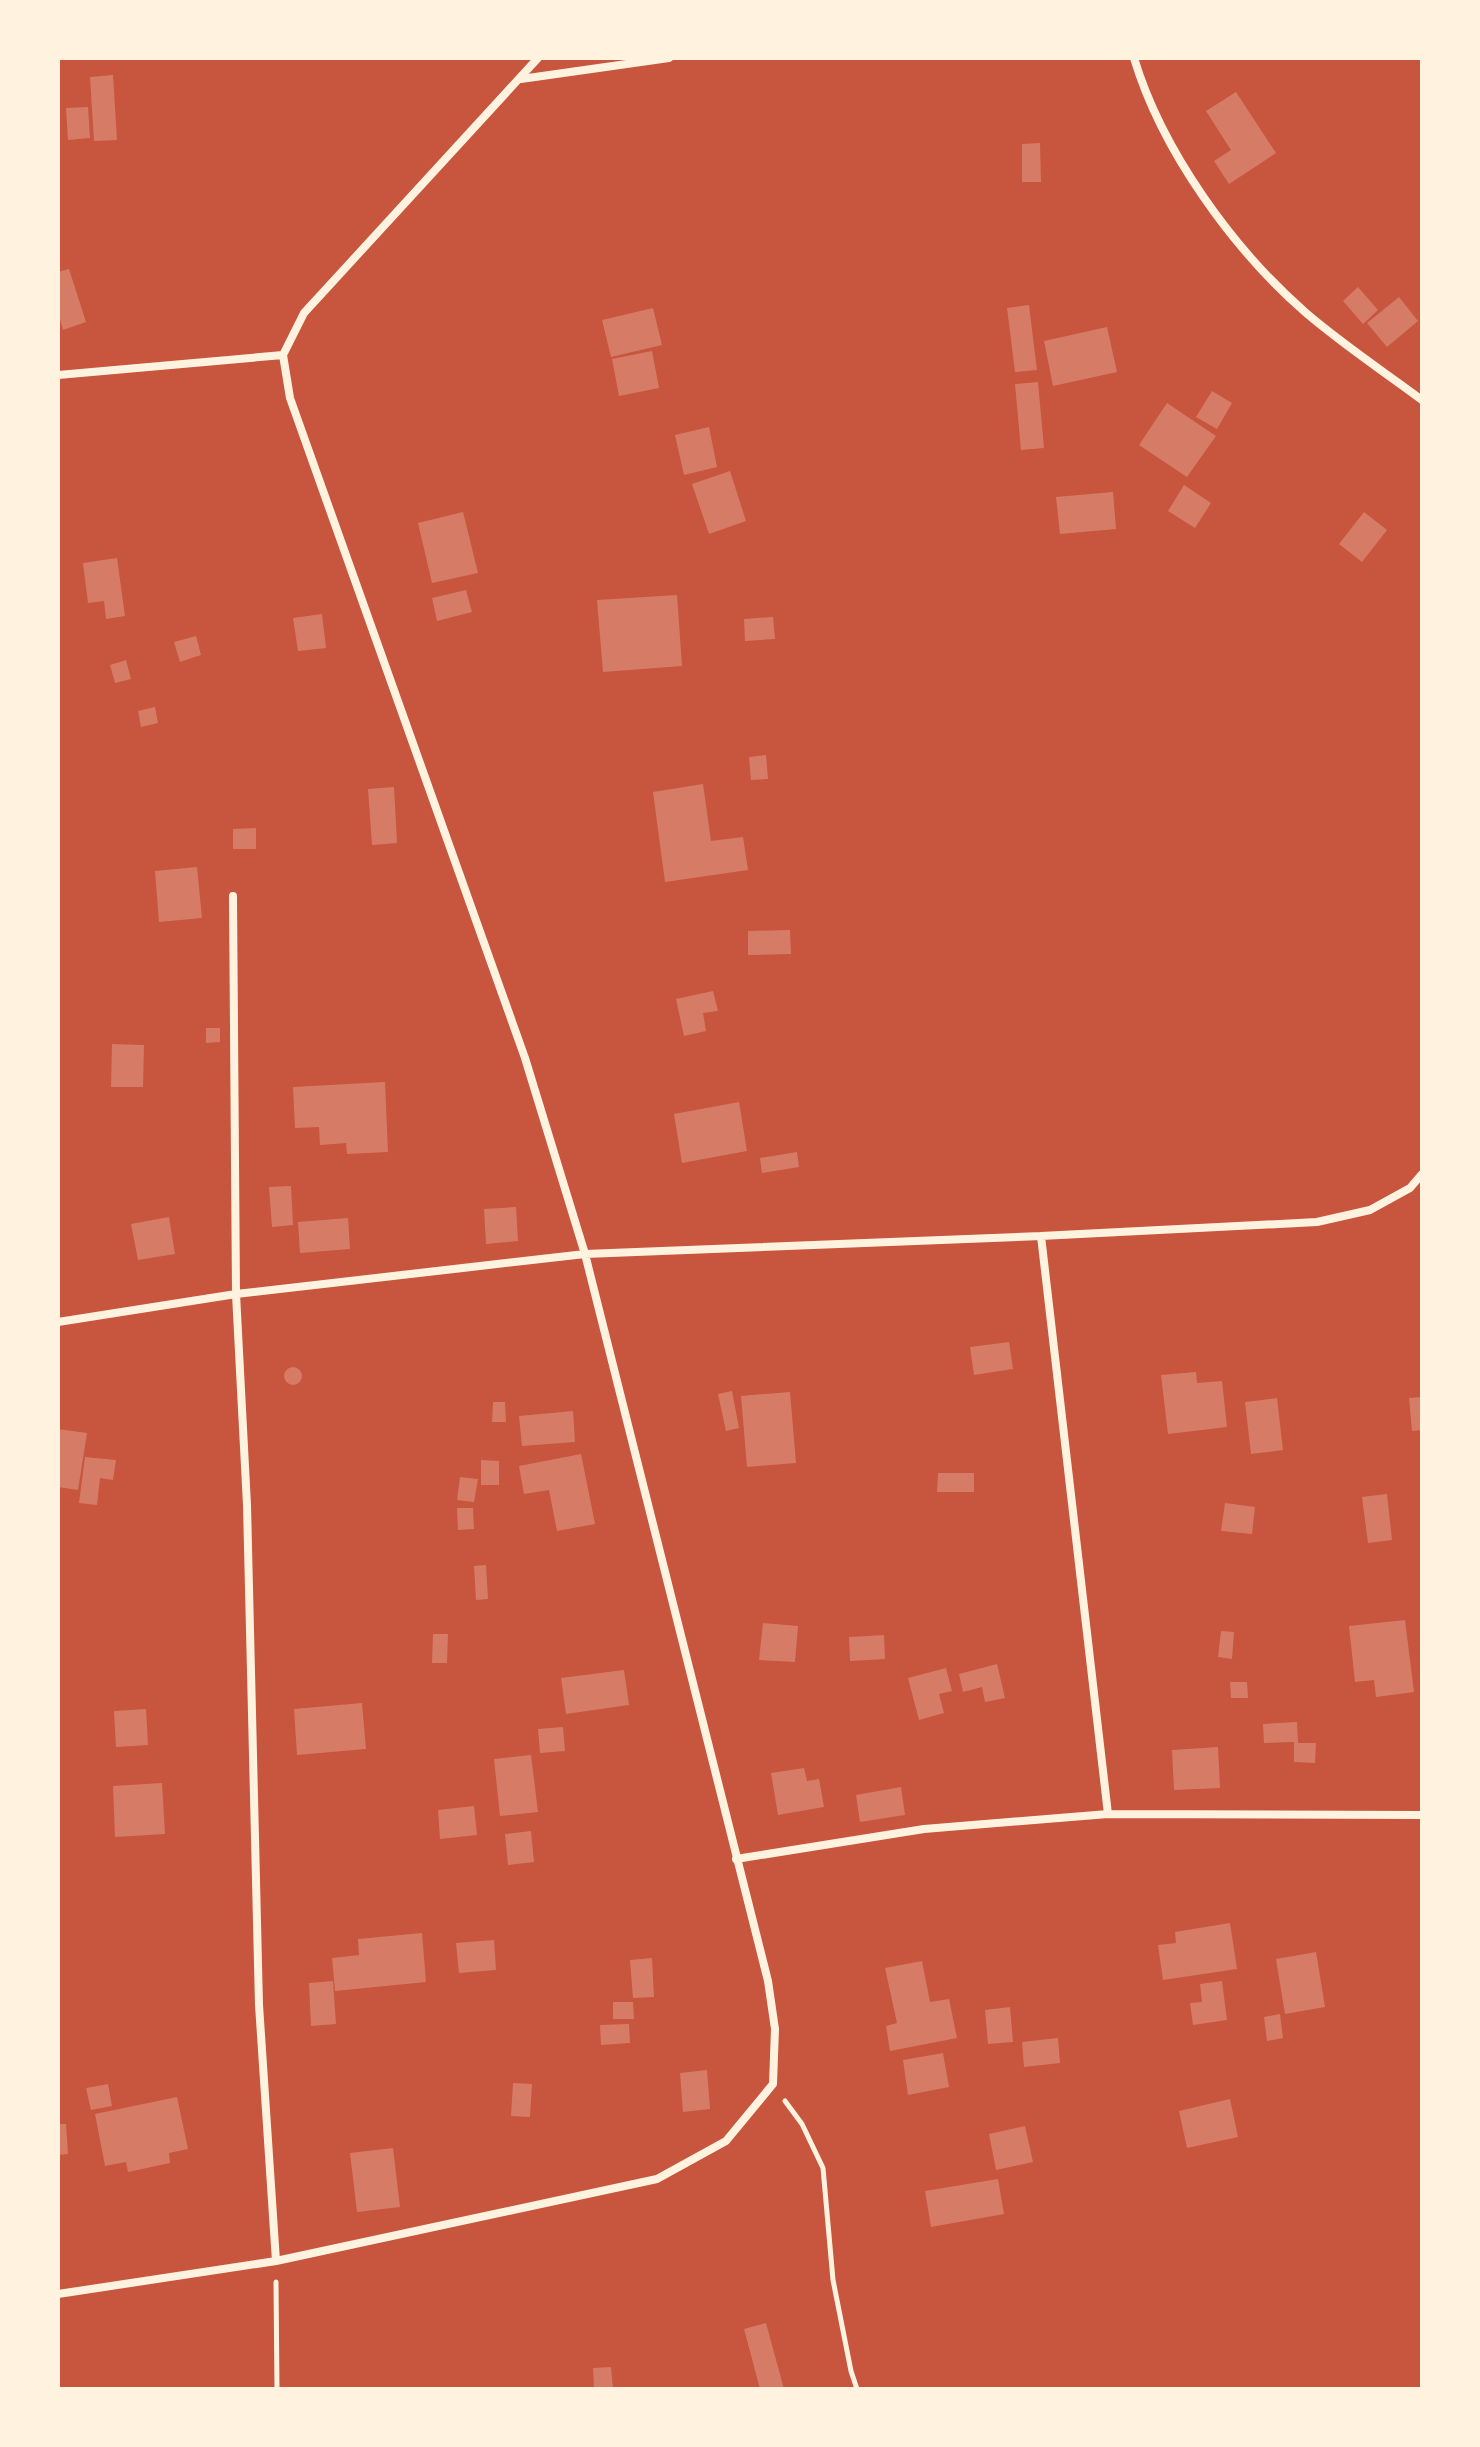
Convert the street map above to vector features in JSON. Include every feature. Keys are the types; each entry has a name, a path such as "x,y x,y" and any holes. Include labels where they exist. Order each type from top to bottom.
{"street":[{"path":"58,2294 276,2261 657,2179 726,2141 773,2084 775,2029 768,1981 585,1254 525,1058 290,398 283,355 304,313 538,58"},
{"path":"520,79 669,58"},
{"path":"1134,58 1142,84 1188,173 1237,243 1305,312 1422,400"},
{"path":"58,375 283,355"},
{"path":"233,896 236,1294 247,1505 259,2005 276,2261"},
{"path":"58,1322 236,1294 585,1254 1317,1222 1370,1210 1410,1188 1422,1174"},
{"path":"1041,1236 1108,1814"},
{"path":"736,1859 924,1829 1108,1814 1422,1815"}],"path":[{"path":"773,2084 802,2124 823,2168 833,2280 857,2389"},
{"path":"276,2261 277,2389"}],"building":[{"path":"113,75 117,140 94,141 90,77"},
{"path":"1236,92 1276,153 1229,184 1214,161 1231,150 1206,111"},
{"path":"88,107 90,138 68,140 66,108"},
{"path":"1040,143 1041,182 1022,182 1022,144"},
{"path":"69,269 86,322 63,330 58,313 58,272"},
{"path":"1358,287 1378,310 1363,324 1343,301"},
{"path":"1399,297 1418,321 1387,347 1367,323"},
{"path":"1029,305 1037,370 1015,372 1007,308"},
{"path":"653,308 662,345 611,357 602,320"},
{"path":"1107,327 1117,372 1053,386 1044,341"},
{"path":"652,351 659,388 619,396 612,359"},
{"path":"1038,382 1044,448 1021,450 1015,384"},
{"path":"1212,391 1232,403 1217,429 1196,417"},
{"path":"1167,403 1216,436 1187,477 1139,445"},
{"path":"709,427 717,467 684,475 675,435"},
{"path":"730,471 746,521 709,534 692,484"},
{"path":"1184,485 1211,503 1195,528 1168,511"},
{"path":"1113,492 1116,529 1060,534 1056,497"},
{"path":"463,512 478,573 432,583 418,523"},
{"path":"1364,512 1387,530 1362,562 1339,544"},
{"path":"117,558 125,616 106,619 104,601 88,603 83,563"},
{"path":"466,590 472,612 437,621 432,598"},
{"path":"677,595 682,666 603,672 597,600"},
{"path":"322,614 326,648 298,651 293,618"},
{"path":"773,617 775,639 745,641 744,619"},
{"path":"196,636 201,655 180,662 174,642"},
{"path":"126,660 131,679 115,683 110,665"},
{"path":"155,707 158,723 141,727 138,711"},
{"path":"766,755 768,779 751,780 749,757"},
{"path":"703,784 711,841 743,837 748,870 665,882 653,792"},
{"path":"394,787 397,843 372,845 368,789"},
{"path":"256,828 256,849 233,849 233,829"},
{"path":"197,867 202,918 159,922 155,871"},
{"path":"790,930 791,954 748,955 748,931"},
{"path":"713,991 718,1011 703,1013 706,1031 684,1036 676,999"},
{"path":"206,1028 220,1028 220,1042 206,1043"},
{"path":"112,1044 144,1045 143,1087 111,1087"},
{"path":"385,1082 388,1152 347,1154 346,1143 320,1145 319,1127 295,1128 293,1087"},
{"path":"739,1102 747,1151 682,1163 674,1114"},
{"path":"797,1152 799,1167 762,1173 760,1158"},
{"path":"291,1186 293,1225 272,1227 269,1187"},
{"path":"516,1207 518,1241 486,1244 484,1209"},
{"path":"169,1217 175,1254 138,1260 131,1224"},
{"path":"348,1218 350,1249 300,1253 298,1222"},
{"path":"1009,1342 1013,1369 974,1375 970,1347"},
{"path":"289,1367 297,1367 302,1376 300,1383 289,1385 284,1380 284,1372"},
{"path":"1196,1372 1197,1383 1222,1381 1227,1427 1168,1434 1161,1375"},
{"path":"732,1391 739,1428 726,1431 718,1394"},
{"path":"790,1392 796,1463 747,1467 741,1396"},
{"path":"1422,1397 1422,1430 1412,1431 1409,1398"},
{"path":"1277,1398 1283,1450 1251,1454 1245,1402"},
{"path":"493,1402 505,1402 506,1422 492,1422"},
{"path":"573,1411 575,1442 522,1446 519,1416"},
{"path":"58,1429 87,1433 78,1490 58,1487"},
{"path":"581,1454 595,1524 557,1531 549,1490 524,1494 519,1466"},
{"path":"85,1457 116,1460 113,1480 100,1478 97,1505 79,1503"},
{"path":"481,1460 499,1461 499,1485 481,1485"},
{"path":"938,1473 974,1473 974,1492 937,1492"},
{"path":"460,1477 478,1479 474,1502 457,1500"},
{"path":"1387,1494 1392,1540 1368,1543 1362,1497"},
{"path":"1225,1503 1255,1507 1252,1534 1221,1531"},
{"path":"457,1508 473,1508 474,1529 458,1530"},
{"path":"486,1565 488,1599 476,1600 474,1566"},
{"path":"1405,1620 1414,1692 1376,1697 1374,1680 1355,1682 1349,1626"},
{"path":"763,1623 798,1626 795,1662 759,1660"},
{"path":"1221,1631 1234,1632 1232,1659 1218,1657"},
{"path":"433,1634 448,1634 447,1663 432,1663"},
{"path":"884,1635 885,1659 850,1661 849,1637"},
{"path":"997,1664 1005,1698 985,1702 982,1687 963,1692 959,1674"},
{"path":"946,1668 952,1691 939,1694 944,1713 919,1720 908,1678"},
{"path":"624,1670 629,1705 566,1714 561,1678"},
{"path":"1230,1682 1247,1682 1248,1698 1231,1698"},
{"path":"362,1703 366,1749 297,1755 294,1709"},
{"path":"146,1709 148,1745 116,1747 114,1711"},
{"path":"1297,1722 1298,1743 1316,1743 1315,1763 1294,1762 1294,1742 1264,1743 1263,1724"},
{"path":"563,1727 565,1751 540,1753 538,1729"},
{"path":"1218,1747 1220,1788 1174,1790 1172,1750"},
{"path":"531,1755 538,1812 500,1816 494,1759"},
{"path":"804,1768 807,1781 819,1779 824,1807 778,1815 771,1773"},
{"path":"162,1783 165,1834 115,1837 113,1786"},
{"path":"901,1787 905,1815 860,1822 856,1795"},
{"path":"474,1806 477,1835 440,1839 438,1810"},
{"path":"531,1831 534,1862 508,1865 505,1834"},
{"path":"1230,1923 1237,1969 1163,1980 1158,1945 1176,1943 1175,1932"},
{"path":"422,1933 426,1982 335,1991 332,1958 359,1955 358,1939"},
{"path":"494,1940 496,1970 459,1973 456,1943"},
{"path":"1316,1952 1325,2007 1285,2014 1276,1959"},
{"path":"652,1958 654,1997 633,1998 630,1960"},
{"path":"922,1961 930,2002 949,1999 957,2038 890,2051 886,2026 897,2023 885,1968"},
{"path":"333,1981 336,2024 311,2026 309,1983"},
{"path":"1222,1981 1227,2020 1193,2025 1190,2003 1202,2002 1200,1984"},
{"path":"613,2002 633,2002 634,2019 613,2019"},
{"path":"1010,2007 1013,2042 988,2044 985,2010"},
{"path":"1280,2014 1283,2038 1267,2041 1264,2017"},
{"path":"629,2024 630,2043 601,2045 600,2025"},
{"path":"1058,2038 1060,2063 1024,2067 1022,2042"},
{"path":"943,2053 949,2087 908,2095 903,2060"},
{"path":"707,2070 710,2109 683,2112 680,2073"},
{"path":"513,2083 532,2084 530,2117 511,2116"},
{"path":"108,2084 112,2106 91,2110 86,2088"},
{"path":"177,2097 188,2149 169,2153 170,2163 128,2172 126,2162 105,2166 95,2114"},
{"path":"1230,2099 1238,2137 1187,2148 1179,2111"},
{"path":"58,2124 66,2124 68,2154 58,2155"},
{"path":"1025,2126 1033,2162 996,2170 989,2134"},
{"path":"393,2148 400,2207 357,2212 350,2153"},
{"path":"998,2179 1004,2214 931,2227 925,2191"},
{"path":"766,2323 784,2389 760,2389 744,2329"},
{"path":"611,2367 613,2389 594,2389 593,2368"}]}
